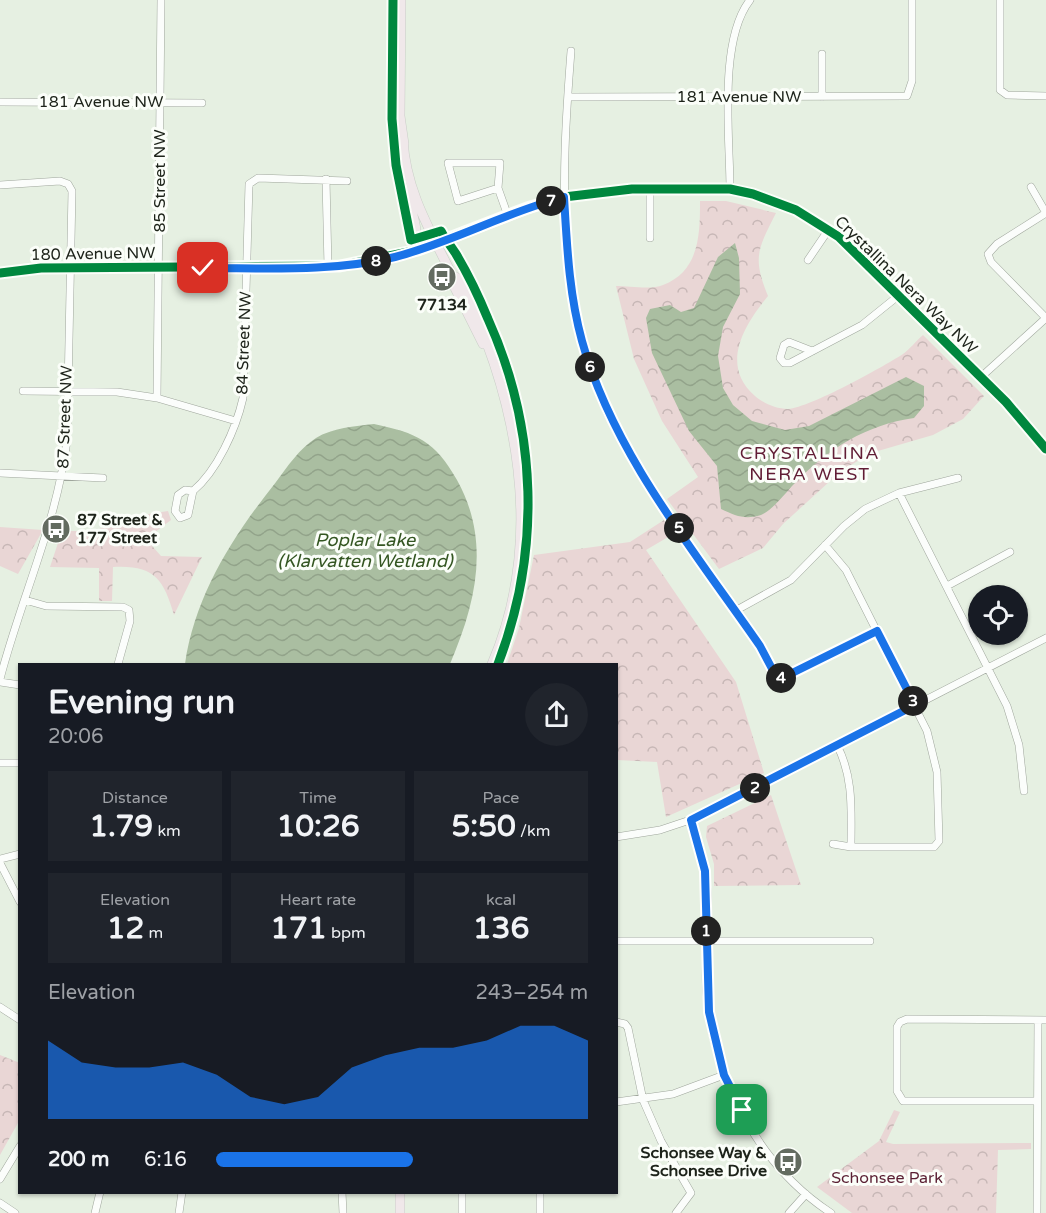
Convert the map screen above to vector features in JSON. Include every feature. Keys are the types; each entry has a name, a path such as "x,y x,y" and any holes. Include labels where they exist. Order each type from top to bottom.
{"main road":[{"path":"401,0 400,108 407,196 417,234 415,247 411,252"},
{"path":"403,140 419,204"},
{"path":"404,165 412,193 452,274 452,282 497,370 516,449 521,524 514,594 492,663"},
{"path":"400,1194 400,1213"}],"street":[{"name":"85 Street NW","path":"157,398 161,0"},
{"path":"730,189 730,58 735,32 750,0"},
{"name":"181 Avenue NW","path":"568,97 902,97 910,94 912,0"},
{"path":"1000,0 999,86 1002,93 1046,96"},
{"path":"571,51 564,197 568,269 577,319 589,363 606,409 633,459 735,611 778,680 877,631"},
{"path":"822,54 822,97"},
{"name":"181 Avenue NW","path":"0,102 202,103"},
{"path":"498,188 458,201 448,163 500,163 498,188 508,216"},
{"name":"84 Street NW","path":"193,491 217,460 236,421 245,388 247,191 250,182 258,178 326,179"},
{"path":"328,267 326,179 347,182"},
{"name":"87 Street NW","path":"0,185 37,181 68,183 72,191 71,259 68,268 68,392 63,475 54,515 0,680"},
{"path":"981,377 1046,318 991,262 988,254 997,244 1046,213 1031,187"},
{"path":"650,189 650,238"},
{"name":"Crystallina Nera Way NW","path":"437,243 564,197 600,191 730,189 776,201 829,229 981,377 1046,449"},
{"name":"Crystallina Nera Way NW","path":"808,260 829,229"},
{"name":"180 Avenue NW","path":"0,273 68,268 328,267 375,261 437,243"},
{"path":"812,351 862,324 898,296"},
{"path":"24,391 117,392 157,398 236,421"},
{"path":"0,473 104,478"},
{"path":"735,611 791,580 854,517 899,493 958,478"},
{"path":"899,493 988,668 1016,731 1024,791"},
{"path":"825,545 846,570 915,705 927,731 936,760 938,781 937,844 930,848 851,847 833,844"},
{"path":"947,586 1010,552"},
{"path":"25,600 46,606 123,607 129,610 130,621 118,663"},
{"path":"618,837 660,830 691,820 1046,638"},
{"path":"0,680 18,684"},
{"path":"837,745 848,769 851,785 851,847"},
{"path":"0,763 18,763"},
{"path":"691,820 705,871 709,1012 724,1075 763,1147 806,1194 831,1213"},
{"path":"18,855 0,861 18,898"},
{"path":"618,941 870,941"},
{"path":"0,1007 18,1019"},
{"path":"1037,1101 906,1102 900,1098 897,1091 898,1024 907,1019 1042,1020 1037,1101 1037,1213"},
{"path":"618,1022 625,1024 628,1028 643,1100 661,1141 691,1193 676,1213"},
{"path":"618,1102 673,1094 724,1075"},
{"path":"0,1179 18,1149"},
{"path":"95,1213 100,1194"},
{"path":"179,1213 182,1194"},
{"path":"342,1194 342,1213"},
{"path":"462,1194 462,1213"},
{"path":"540,1194 540,1213"},
{"path":"789,1213 806,1194"},
{"path":"0,1203 15,1213"}],"green space":[{"path":"700,201 726,201 776,213 759,253 760,272 768,296 744,332 737,358 744,384 758,399 783,409 813,402 893,360 906,352 923,335 984,396 963,419 933,435 871,453 841,471 783,524 763,548 719,569 667,499 698,477 662,421 634,359 616,286 647,288 663,285 675,279 684,270 691,261 698,238"},
{"path":"168,511 171,520 146,539 161,556 202,557 174,615 161,583 155,576 138,568 113,567 112,601 99,601 99,568 50,567 62,531 93,531 135,516"},
{"path":"664,520 675,533 646,550 736,682 764,773 666,817 657,762 618,760 618,663 507,663 519,628 534,555 630,542"},
{"path":"0,527 43,530 18,574 0,566"},
{"path":"771,795 801,885 714,886 714,864 706,837 707,826"},
{"path":"0,1055 18,1062 18,1123 0,1155"},
{"name":"Schonsee Park","path":"894,1110 900,1112 886,1142 893,1144 1031,1143 1031,1149 998,1150 996,1213 852,1213 817,1187 879,1141"}],"water":[{"path":"735,243 739,258 740,294 723,327 718,356 723,388 733,405 752,421 785,430 809,426 906,377 924,386 924,406 914,418 880,426 849,440 808,470 770,509 761,515 750,517 721,509 717,466 689,431 652,353 646,318 650,309 670,305 681,312 694,308 718,257"},
{"name":"Poplar Lake (Klarvatten Wetland)","path":"374,424 402,431 423,441 441,456 449,467 468,503 477,549 476,572 467,618 450,663 185,663 197,614 207,590 218,567 245,524 289,464 305,447 322,435 344,428"}],"cycle path":[{"path":"393,0 392,119 396,165 411,240 441,231 465,270 485,311 505,361 517,404 524,447 528,491 527,535 522,578 512,622 498,663"},
{"path":"0,273 41,268 340,266 418,250 527,208 564,197 632,189 730,189 753,194 796,210 839,237 1006,402 1046,449"}],"place":[{"name":"77134","path":"442,277"},
{"name":"87 Street & 177 Street","path":"56,529"},
{"name":"Schonsee Way & Schonsee Drive","path":"788,1162"}],"district":[{"name":"CRYSTALLINA NERA WEST","path":"810,463"}],"route":[{"path":"203,268 315,268 375,261 418,250 527,208 564,197 568,269 572,294 582,341 606,409 650,486 760,646 778,680 877,631 915,705 691,820 705,871 706,982 709,1012 724,1075 742,1110"}]}
